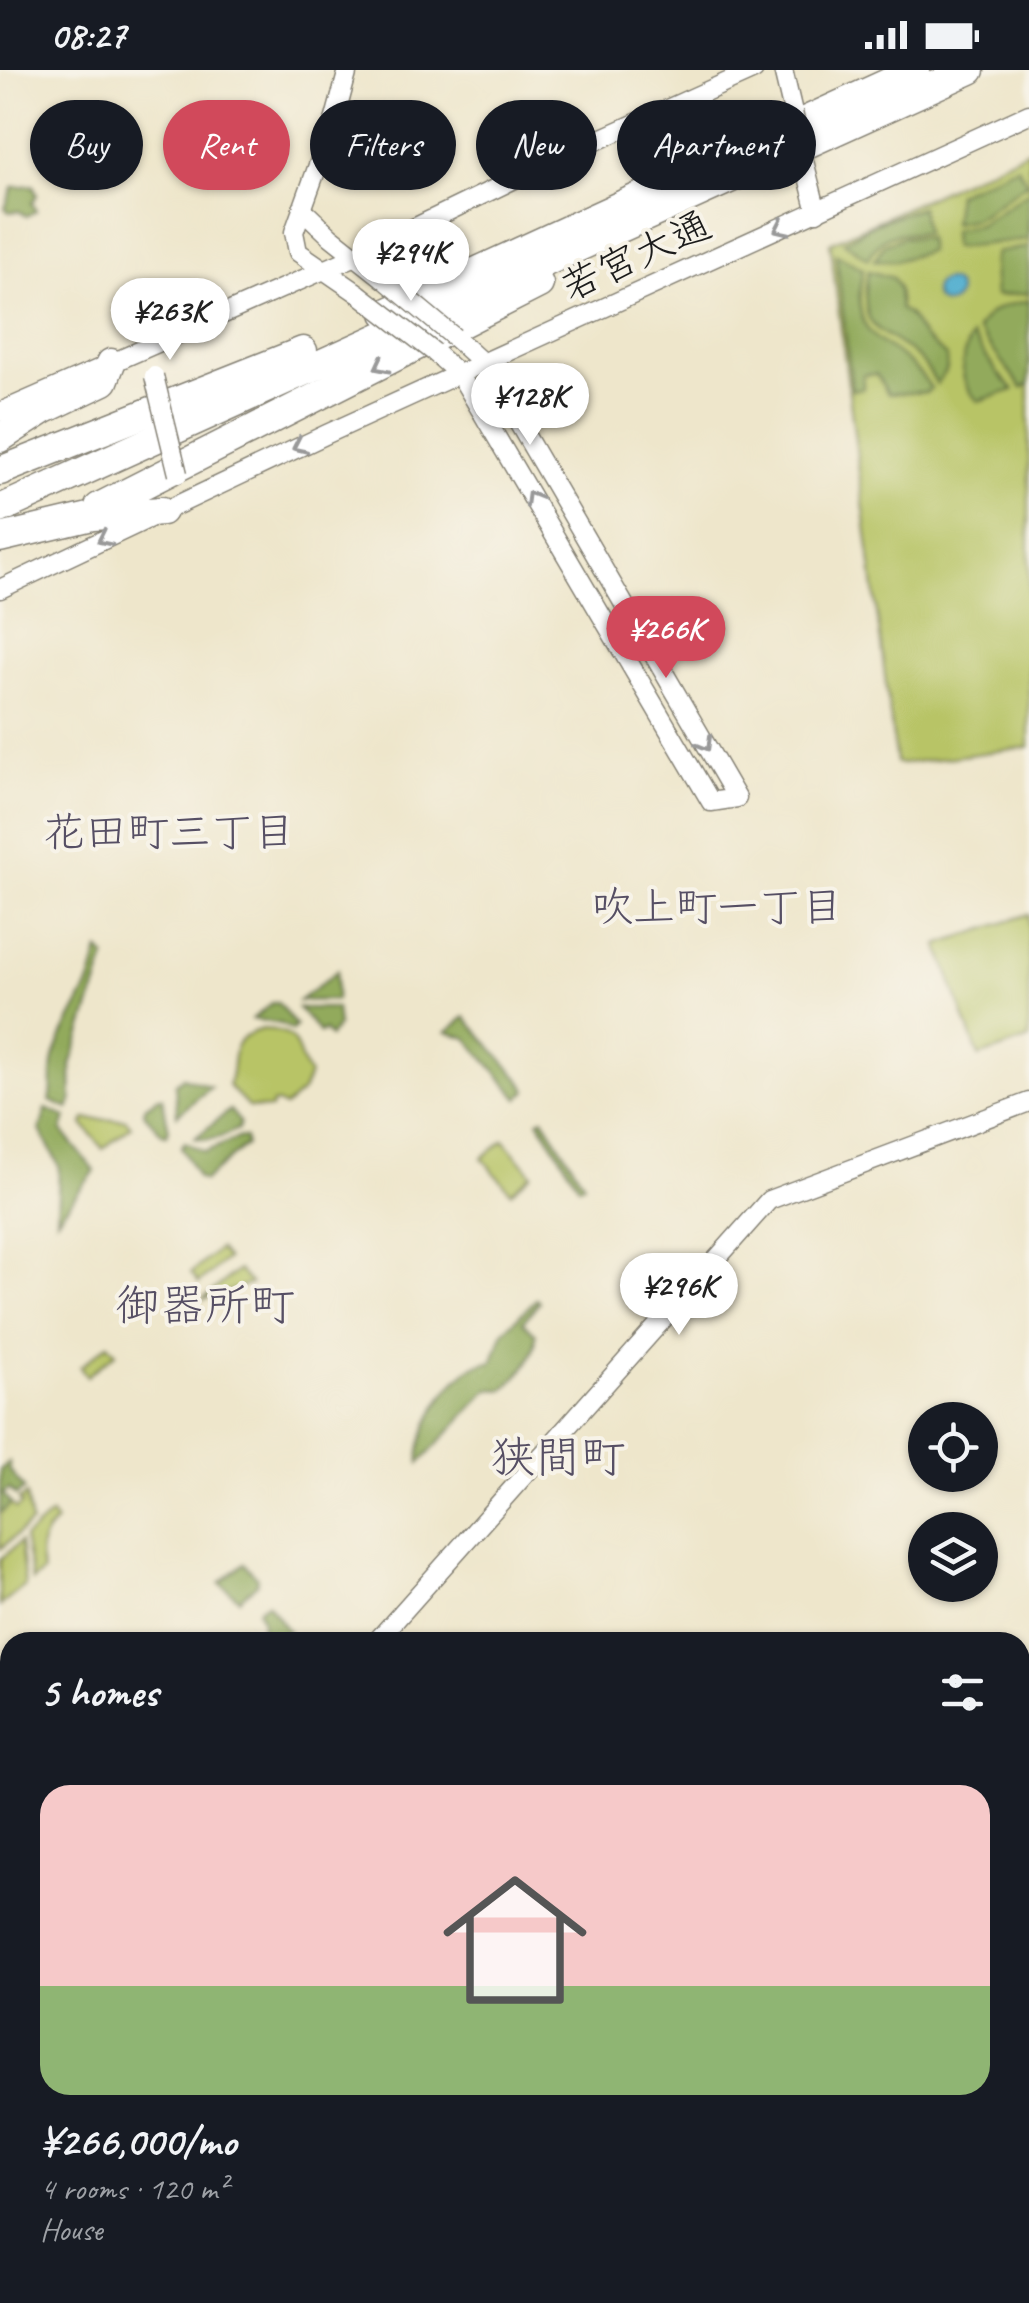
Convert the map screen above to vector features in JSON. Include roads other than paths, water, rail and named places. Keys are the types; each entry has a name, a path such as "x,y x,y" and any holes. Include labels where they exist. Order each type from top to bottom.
{"highway":[{"path":"0,489 916,70"},
{"path":"816,140 970,70"},
{"path":"0,509 705,190"},
{"path":"99,507 499,306 709,190"},
{"path":"0,471 304,351"},
{"path":"0,438 45,409 104,381 111,363"},
{"path":"0,538 94,516 174,505"},
{"path":"0,555 43,535"}],"street":[{"path":"302,209 484,364 736,798 710,802 460,375 359,294 298,252 294,232 302,209 336,118 348,70"},
{"path":"0,412 356,256 556,159 754,70"},
{"path":"782,70 818,212"},
{"name":"若宮大通","path":"0,589 174,505 1029,114"},
{"path":"150,346 178,474 174,505"},
{"path":"385,1632 769,1200 1029,1102"}],"water":[{"path":"946,280 958,292 946,304 934,292"}],"district":[{"name":"花田町三丁目","path":"169,832"},
{"name":"吹上町一丁目","path":"717,907"},
{"name":"御器所町","path":"205,1305"},
{"name":"狭間町","path":"558,1457"}]}
